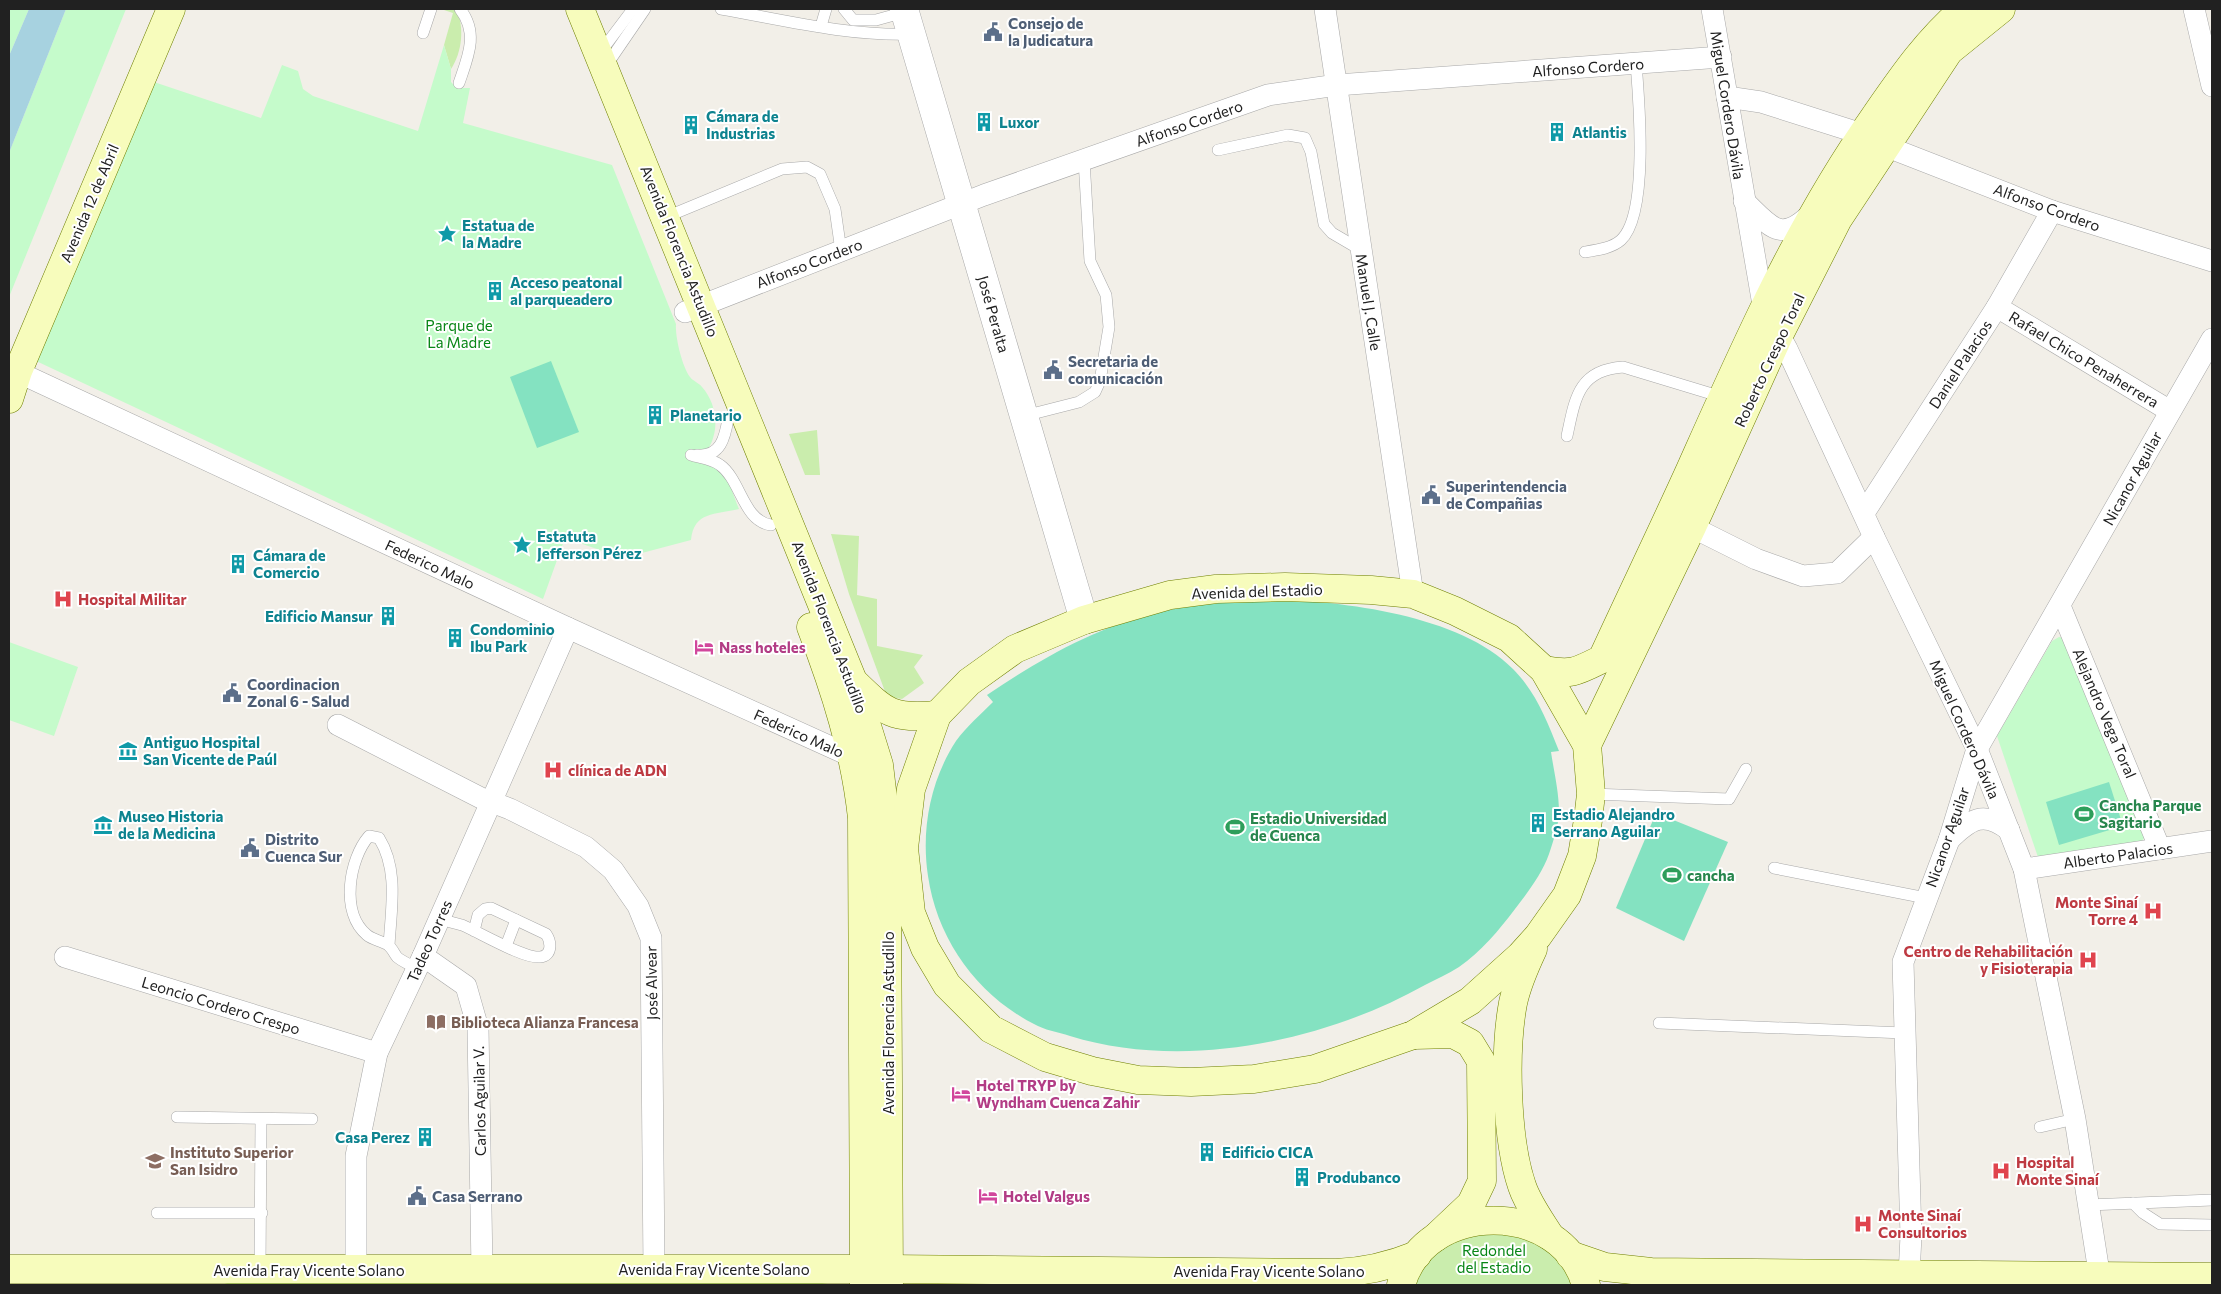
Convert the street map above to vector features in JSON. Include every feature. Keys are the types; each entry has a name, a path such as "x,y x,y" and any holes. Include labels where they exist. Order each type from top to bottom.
{"main road":[{"name":"Avenida 12 de Abril","path":"9,399 13,370 171,9"},
{"name":"Avenida Florencia Astudillo","path":"561,9 694,308 853,681 879,765 885,816 895,863 876,1277"},
{"name":"Avenida Florencia Astudillo","path":"580,9 666,217 728,419 822,654 853,757 862,818 861,838 876,1277"},
{"name":"Roberto Crespo Toral","path":"1587,745 1692,527 1779,335 1838,219 1912,63 1936,34 1964,9"},
{"name":"Roberto Crespo Toral","path":"1544,670 1567,674 1602,659 1764,305 1813,212 1949,51 2001,9"},
{"name":"Avenida del Estadio","path":"1285,587 1371,590 1413,594 1455,611 1509,638 1544,670 1587,745 1591,794 1579,864 1567,895 1538,936 1520,956 1470,1001 1413,1035 1315,1069 1254,1079 1191,1082 1138,1080 1045,1057 991,1029 947,985 925,948 911,913 895,863 904,848 911,789 937,715 970,682 1014,649 1084,620 1170,595 1216,589 1285,587"},
{"path":"853,681 882,708 909,717 937,715"},
{"path":"861,838 895,863"},
{"name":"Avenida del Estadio","path":"1538,936 1521,974 1513,1003 1509,1041 1510,1125 1522,1187 1550,1236"},
{"name":"Avenida del Estadio","path":"1413,1035 1452,1034 1470,1043 1481,1062 1482,1181 1471,1204 1427,1246"},
{"path":"1401,1285 1427,1246 1463,1224 1493,1219 1523,1223 1550,1236 1570,1255 1586,1285"},
{"name":"Avenida Fray Vicente Solano","path":"9,1269 212,1277 260,1270 356,1269 654,1268 876,1277 1336,1273 1366,1272 1391,1266 1427,1246"},
{"path":"1570,1255 1605,1267 1642,1271 1909,1274 2100,1280 2212,1277"}],"street":[{"name":"Manuel J. Calle","path":"1325,9 1413,594"},
{"name":"Miguel Cordero Dávila","path":"1712,9 1744,201 1764,305 1977,749 2024,869 2075,1119 2100,1280"},
{"path":"2194,9 2212,86"},
{"name":"José Peralta","path":"906,18 1084,620"},
{"name":"Alfonso Cordero","path":"694,308 961,204 1268,95 1337,85 1721,56"},
{"name":"Alfonso Cordero","path":"1726,98 1760,102 1874,140 2052,211 2212,261"},
{"name":"Miguel Cordero Dávila","path":"1744,201 1765,222 1786,231 1798,226 1813,212"},
{"name":"Daniel Palacios","path":"1864,513 1997,307 2052,211"},
{"name":"Rafael Chico Penaherrera","path":"1997,307 2170,412"},
{"name":"Nicanor Aguilar","path":"1909,1274 1911,1236 1903,962 1949,840 1977,749 2212,339"},
{"name":"Federico Malo","path":"13,370 568,628 853,757"},
{"path":"1692,527 1756,559 1803,576 1837,573 1874,537"},
{"name":"Alejandro Vega Toral","path":"2060,606 2160,850"},
{"name":"Tadeo Torres","path":"356,1269 356,1156 376,1053 420,963 568,628"},
{"name":"José Alvear","path":"338,726 586,847 613,870 638,906 650,938 654,1268"},
{"path":"1949,840 1963,826 1988,818 1997,820 2009,830"},
{"name":"Alberto Palacios","path":"2024,869 2212,842"},
{"name":"Leoncio Cordero Crespo","path":"65,957 376,1053"},
{"name":"Carlos Aguilar V.","path":"420,963 466,986 478,1028 482,1270"}],"lane":[{"path":"423,33 431,9"},
{"path":"459,83 471,42 469,24 460,9"},
{"path":"602,61 632,9"},
{"path":"602,61 645,9"},
{"path":"721,9 848,32 880,35 906,18"},
{"path":"821,26 826,9"},
{"path":"844,9 854,20 906,18"},
{"path":"1585,252 1609,247 1622,239 1633,222 1640,184 1636,63"},
{"path":"1218,150 1288,135 1305,138 1311,152 1324,224 1332,233 1361,250"},
{"path":"1024,416 1079,402 1095,392 1100,381 1109,327 1106,295 1090,261 1084,160"},
{"path":"666,217 782,169 807,167 820,174 835,209 841,251"},
{"path":"1567,436 1575,398 1590,376 1605,368 1623,367 1722,398"},
{"path":"728,419 726,434 719,448 707,455 691,455 709,460 723,468 733,477 750,511 759,520 771,525"},
{"path":"1591,794 1729,800 1737,789 1746,769"},
{"path":"389,946 393,872 388,852 379,838 369,836 361,845 351,878 351,904 358,924 367,935 389,946 397,957 420,963"},
{"path":"1774,868 1926,898"},
{"path":"439,919 474,931 530,956 540,957 546,955 550,948 550,940 546,934 491,908 485,908 478,915 474,931"},
{"path":"506,946 516,920"},
{"path":"1659,1023 1904,1033"},
{"path":"177,1117 312,1119"},
{"path":"260,1270 262,1213 261,1119"},
{"path":"2040,1127 2075,1119"},
{"path":"2088,1204 2212,1200"},
{"path":"2133,1203 2143,1213 2160,1224 2212,1225"},
{"path":"157,1213 262,1213"}],"green space":[{"path":"9,9 29,9 9,56"},
{"path":"66,9 126,9 9,297 9,153"},
{"path":"441,9 456,9 461,24 460,48 451,69 444,45 453,13"},
{"name":"Parque de La Madre","path":"444,45 451,69 451,82 457,88 470,88 463,123 612,165 676,324 678,344 684,366 690,377 707,394 714,409 715,426 712,442 708,449 697,449 694,460 706,463 721,471 729,482 739,509 714,514 701,519 696,524 691,540 623,558 565,538 543,599 34,360 148,80 261,118 282,65 298,71 303,89 313,96 418,131"},
{"path":"551,361 579,432 537,448 510,377"},
{"path":"817,430 820,475 805,475 789,434"},
{"path":"831,534 859,536 857,595 877,599 877,646 923,655 914,667 924,683 902,699 887,697 849,594"},
{"path":"1266,599 1328,603 1397,614 1430,623 1462,635 1490,650 1513,669 1534,697 1559,751 1551,752 1559,817 1543,869 1503,925 1482,948 1459,967 1385,1005 1343,1022 1298,1035 1252,1045 1206,1050 1159,1051 1114,1046 1070,1036 1034,1024 1013,1012 978,981 950,943 940,922 928,876 926,841 930,806 940,772 956,741 993,702 987,695 1047,658 1089,636 1132,619 1169,610 1197,605"},
{"path":"2059,637 2067,638 2147,832 2142,842 2043,872 1997,736 2052,641"},
{"path":"9,642 78,667 54,736 9,720"},
{"name":"Cancha Parque Sagitario","path":"2109,782 2123,826 2059,845 2046,802"},
{"name":"cancha","path":"1656,813 1728,842 1684,941 1616,908"},
{"name":"Redondel del Estadio","path":"1484,1231 1515,1235 1538,1244 1556,1260 1574,1285 1414,1285 1425,1264 1450,1242"},
{"path":"230,1282 822,1283 833,1285 222,1285"}],"water":[{"path":"29,9 66,9 9,153 9,56"}],"place":[{"name":"Consejo de la Judicatura","path":"993,32"},
{"name":"Luxor","path":"984,122"},
{"name":"Cámara de Industrias","path":"691,125"},
{"name":"Atlantis","path":"1557,132"},
{"name":"Estatua de la Madre","path":"447,234"},
{"name":"Acceso peatonal al parqueadero","path":"495,291"},
{"name":"Secretaria de comunicación","path":"1053,370"},
{"name":"Planetario","path":"655,415"},
{"name":"Superintendencia de Compañias","path":"1431,495"},
{"name":"Estatuta Jefferson Pérez","path":"522,545"},
{"name":"Cámara de Comercio","path":"238,564"},
{"name":"Hospital Militar","path":"63,599"},
{"name":"Edificio Mansur","path":"388,616"},
{"name":"Condominio Ibu Park","path":"455,638"},
{"name":"Nass hoteles","path":"704,647"},
{"name":"Coordinacion Zonal 6 - Salud","path":"232,693"},
{"name":"Antiguo Hospital San Vicente de Paúl","path":"128,751"},
{"name":"clínica de ADN","path":"553,770"},
{"name":"Cancha Parque Sagitario","path":"2084,814"},
{"name":"Estadio Alejandro Serrano Aguilar","path":"1538,823"},
{"name":"Museo Historia de la Medicina","path":"103,825"},
{"name":"Estadio Universidad de Cuenca","path":"1235,827"},
{"name":"Distrito Cuenca Sur","path":"250,848"},
{"name":"cancha","path":"1672,875"},
{"name":"Monte Sinaí Torre 4","path":"2153,911"},
{"name":"Centro de Rehabilitación y Fisioterapia","path":"2088,960"},
{"name":"Biblioteca Alianza Francesa","path":"436,1022"},
{"name":"Hotel TRYP by Wyndham Cuenca Zahir","path":"961,1094"},
{"name":"Casa Perez","path":"425,1137"},
{"name":"Edificio CICA","path":"1207,1152"},
{"name":"Instituto Superior San Isidro","path":"155,1161"},
{"name":"Hospital Monte Sinaí","path":"2001,1171"},
{"name":"Produbanco","path":"1302,1177"},
{"name":"Casa Serrano","path":"417,1196"},
{"name":"Hotel Valgus","path":"988,1196"},
{"name":"Monte Sinaí Consultorios","path":"1863,1224"}]}
